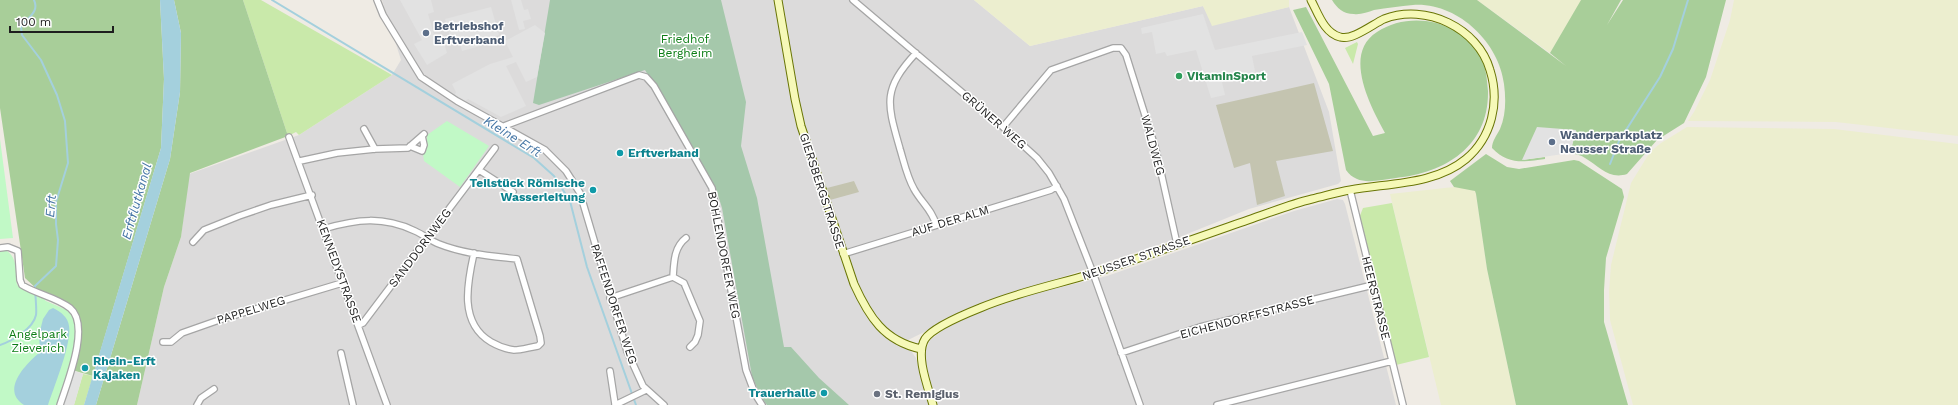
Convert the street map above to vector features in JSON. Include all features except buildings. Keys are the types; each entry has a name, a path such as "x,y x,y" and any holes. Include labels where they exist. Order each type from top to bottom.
{"main road":[{"name":"GIERSBERGSTRASSE","path":"778,0 801,126 843,254 864,306 878,327 910,347 921,349"},
{"name":"NEUSSER STRASSE","path":"921,349 927,336 939,328 982,307 1093,273 1305,201 1350,190 1427,178 1454,168 1466,160 1478,146 1490,125 1494,100 1493,79 1486,58 1479,46 1460,29 1448,22 1418,14 1403,15 1383,20 1354,35 1344,38 1329,30 1311,0"},
{"path":"921,349 920,356 933,405"}],"street":[{"name":"PAFFENDORFER WEG","path":"377,0 383,15 421,77 458,101 545,150 557,160 566,171 580,193 627,351 646,390 664,405"},
{"name":"GRÜNER WEG","path":"853,0 1003,126 1036,158 1057,186 1064,199 1093,273 1140,405"},
{"name":"WALDWEG","path":"1003,126 1055,67 1113,48 1121,48 1126,55 1156,150 1177,244"},
{"path":"916,53 895,79 890,92 889,105 908,175 922,203 934,215 936,226"},
{"name":"BOHLENDORFER WEG","path":"504,126 639,75 646,77 661,98 712,188 746,370 752,388 762,405"},
{"path":"364,129 375,149"},
{"path":"300,161 337,153 375,149 408,148 410,146 423,135 424,145 422,151 410,146"},
{"name":"KENNEDYSTRASSE","path":"289,137 300,161 342,283 359,325 387,405"},
{"name":"SANDDORNWEG","path":"359,325 363,323 495,148"},
{"path":"479,170 513,192"},
{"name":"AUF DER ALM","path":"843,254 1051,190 1057,186"},
{"name":"HEERSTRASSE","path":"1350,190 1403,405"},
{"path":"193,242 204,230 239,216 271,205 312,195"},
{"path":"323,229 359,220 379,220 400,225 440,244 474,253 517,259 541,343 538,346 513,350 498,346 481,336 471,321 468,310 468,292 474,253"},
{"path":"674,277 674,260 677,248 686,238"},
{"path":"0,248 8,247 18,252 20,280 22,285 69,307 76,316 78,324 77,346 71,372 60,405"},
{"path":"610,298 674,277 684,283 700,321 698,335 695,342 690,347"},
{"name":"PAPPELWEG","path":"163,342 172,342 182,333 219,320 342,283"},
{"name":"EICHENDORFFSTRASSE","path":"1121,353 1200,327 1373,285"},
{"path":"341,352 353,405"},
{"path":"1217,405 1392,361"},
{"path":"610,371 615,404 646,390"},
{"path":"197,405 201,398 214,389"}],"shaded area":[{"path":"382,0 974,0 1030,46 1203,6 1213,25 1289,7 1329,112 1341,181 1338,184 1249,209 1170,241 979,305 902,343 909,348 916,358 931,405 137,405 164,287 181,237 189,174 299,135 392,75 401,60"},
{"name":"Betriebshof Erftverband","path":"400,0 431,0 434,12 428,14 437,45 444,43 447,53 427,65 414,44 422,40"},
{"name":"Betriebshof Erftverband","path":"511,0 521,0 524,10 528,9 531,19 523,21 525,29 519,30"},
{"path":"974,0 1289,0 1289,7 1212,26 1203,6 1030,46"},
{"path":"1477,0 1582,0 1550,53"},
{"path":"1734,0 1958,0 1958,136 1836,122 1688,121 1710,80 1730,20"},
{"path":"491,7 499,35 497,36 498,41 462,51 459,40 451,41 445,19"},
{"path":"1203,14 1215,50 1302,32 1307,45 1252,56 1256,76 1222,82 1225,95 1211,98 1196,50 1167,56 1165,52 1156,54 1152,32 1142,34 1141,28"},
{"path":"535,25 545,33 537,77 526,82 516,62 506,66 526,106 501,117 468,99 465,101 455,95 456,92 452,84 490,64 513,57 505,41"},
{"path":"1314,83 1333,151 1276,161 1285,196 1257,205 1250,163 1234,168 1216,105"},
{"name":"Wanderparkplatz Neusser Straße","path":"1537,127 1576,130 1570,153 1522,160"},
{"path":"1687,127 1834,129 1958,144 1958,405 1633,405 1610,320 1609,292 1611,265 1631,183 1650,152 1661,143"},
{"path":"854,181 859,192 830,200 827,188"},
{"path":"1454,187 1466,188 1475,191 1476,194 1487,269 1516,405 1441,405 1390,194"},
{"path":"1337,199 1343,200 1345,204 1396,405 936,405 924,355 930,340 953,322 982,310 1033,294 1107,276 1294,211"},
{"path":"72,370 83,374 74,405 59,405"}],"green space":[{"path":"0,0 160,0 164,79 161,148 93,376 72,370 80,339 74,309 40,292 25,278 0,108"},
{"path":"174,0 243,0 288,136 190,173 181,237 164,287 137,405 96,405 170,159 180,92 181,33"},
{"path":"243,0 261,0 392,75 299,135 296,132 288,136"},
{"name":"Friedhof Bergheim","path":"550,0 721,0 746,102 741,146 757,198 784,347 791,347 819,378 849,405 767,405 761,397 752,376 722,208 717,192 645,70 539,105 533,103"},
{"path":"1332,0 1477,0 1566,66 1550,53 1581,0 1621,0 1607,25 1623,0 1726,0 1706,77 1684,123 1657,140 1627,174 1615,175 1609,174 1583,157 1570,153 1576,131 1523,160 1545,157 1545,159 1530,161 1510,160 1492,148 1494,140 1502,124 1505,101 1504,84 1500,68 1494,54 1485,40 1460,18 1445,10 1429,6 1413,5 1374,10 1359,14 1350,14 1341,10"},
{"path":"1306,7 1373,136 1385,133 1367,95 1360,67 1362,53 1367,42 1377,32 1390,25 1404,21 1419,20 1433,22 1460,34 1471,44 1480,56 1485,68 1487,82 1488,91 1486,110 1481,127 1473,141 1461,153 1447,163 1432,170 1414,175 1368,181 1356,179 1351,175 1346,170 1329,84 1293,10"},
{"path":"1357,42 1358,44 1353,64 1345,48"},
{"path":"447,121 489,146 460,187 424,161 423,154 427,148 427,135"},
{"path":"0,139 13,238 0,239"},
{"path":"1486,154 1507,167 1519,169 1574,160 1579,161 1622,189 1624,197 1606,258 1604,322 1628,405 1516,405 1487,269 1476,194 1475,191 1454,187 1450,181"},
{"path":"1392,203 1429,357 1396,365 1359,218 1363,208"},
{"name":"Angelpark Zieverich","path":"4,249 9,252 14,260 17,285 41,296 46,301 69,311 75,318 77,340 58,405 0,405 0,250"},
{"path":"83,374 93,376 84,405 74,405"}],"water":[{"path":"160,0 174,0 181,33 180,92 170,159 96,405 84,405 161,148 164,79"},
{"path":"53,308 64,315 69,326 68,343 62,365 48,405 24,405 17,399 14,392 15,385 22,370 40,352 39,335 43,319 49,310"}],"waterway":[{"name":"Erft","path":"0,345 21,334 31,325 36,315 35,286 56,266 58,240 56,202 68,163 65,121 57,95 41,60 22,35 21,27 34,12 34,0"},
{"name":"Kleine Erft","path":"272,0 534,158 554,176 570,201 587,267 636,405"},
{"path":"1610,164 1619,141 1660,77 1673,49 1688,0"}],"place":[{"name":"Betriebshof Erftverband","path":"426,33"},
{"name":"VitaminSport","path":"1179,76"},
{"name":"Wanderparkplatz Neusser Straße","path":"1552,142"},
{"name":"Erftverband","path":"620,153"},
{"name":"Teilstück Römische Wasserleitung","path":"593,190"},
{"name":"Rhein-Erft Kajaken","path":"85,368"},
{"name":"Trauerhalle","path":"824,393"},
{"name":"St. Remigius","path":"877,394"}],"water label":[{"name":"Erftflutkanal","path":"136,201"}]}
